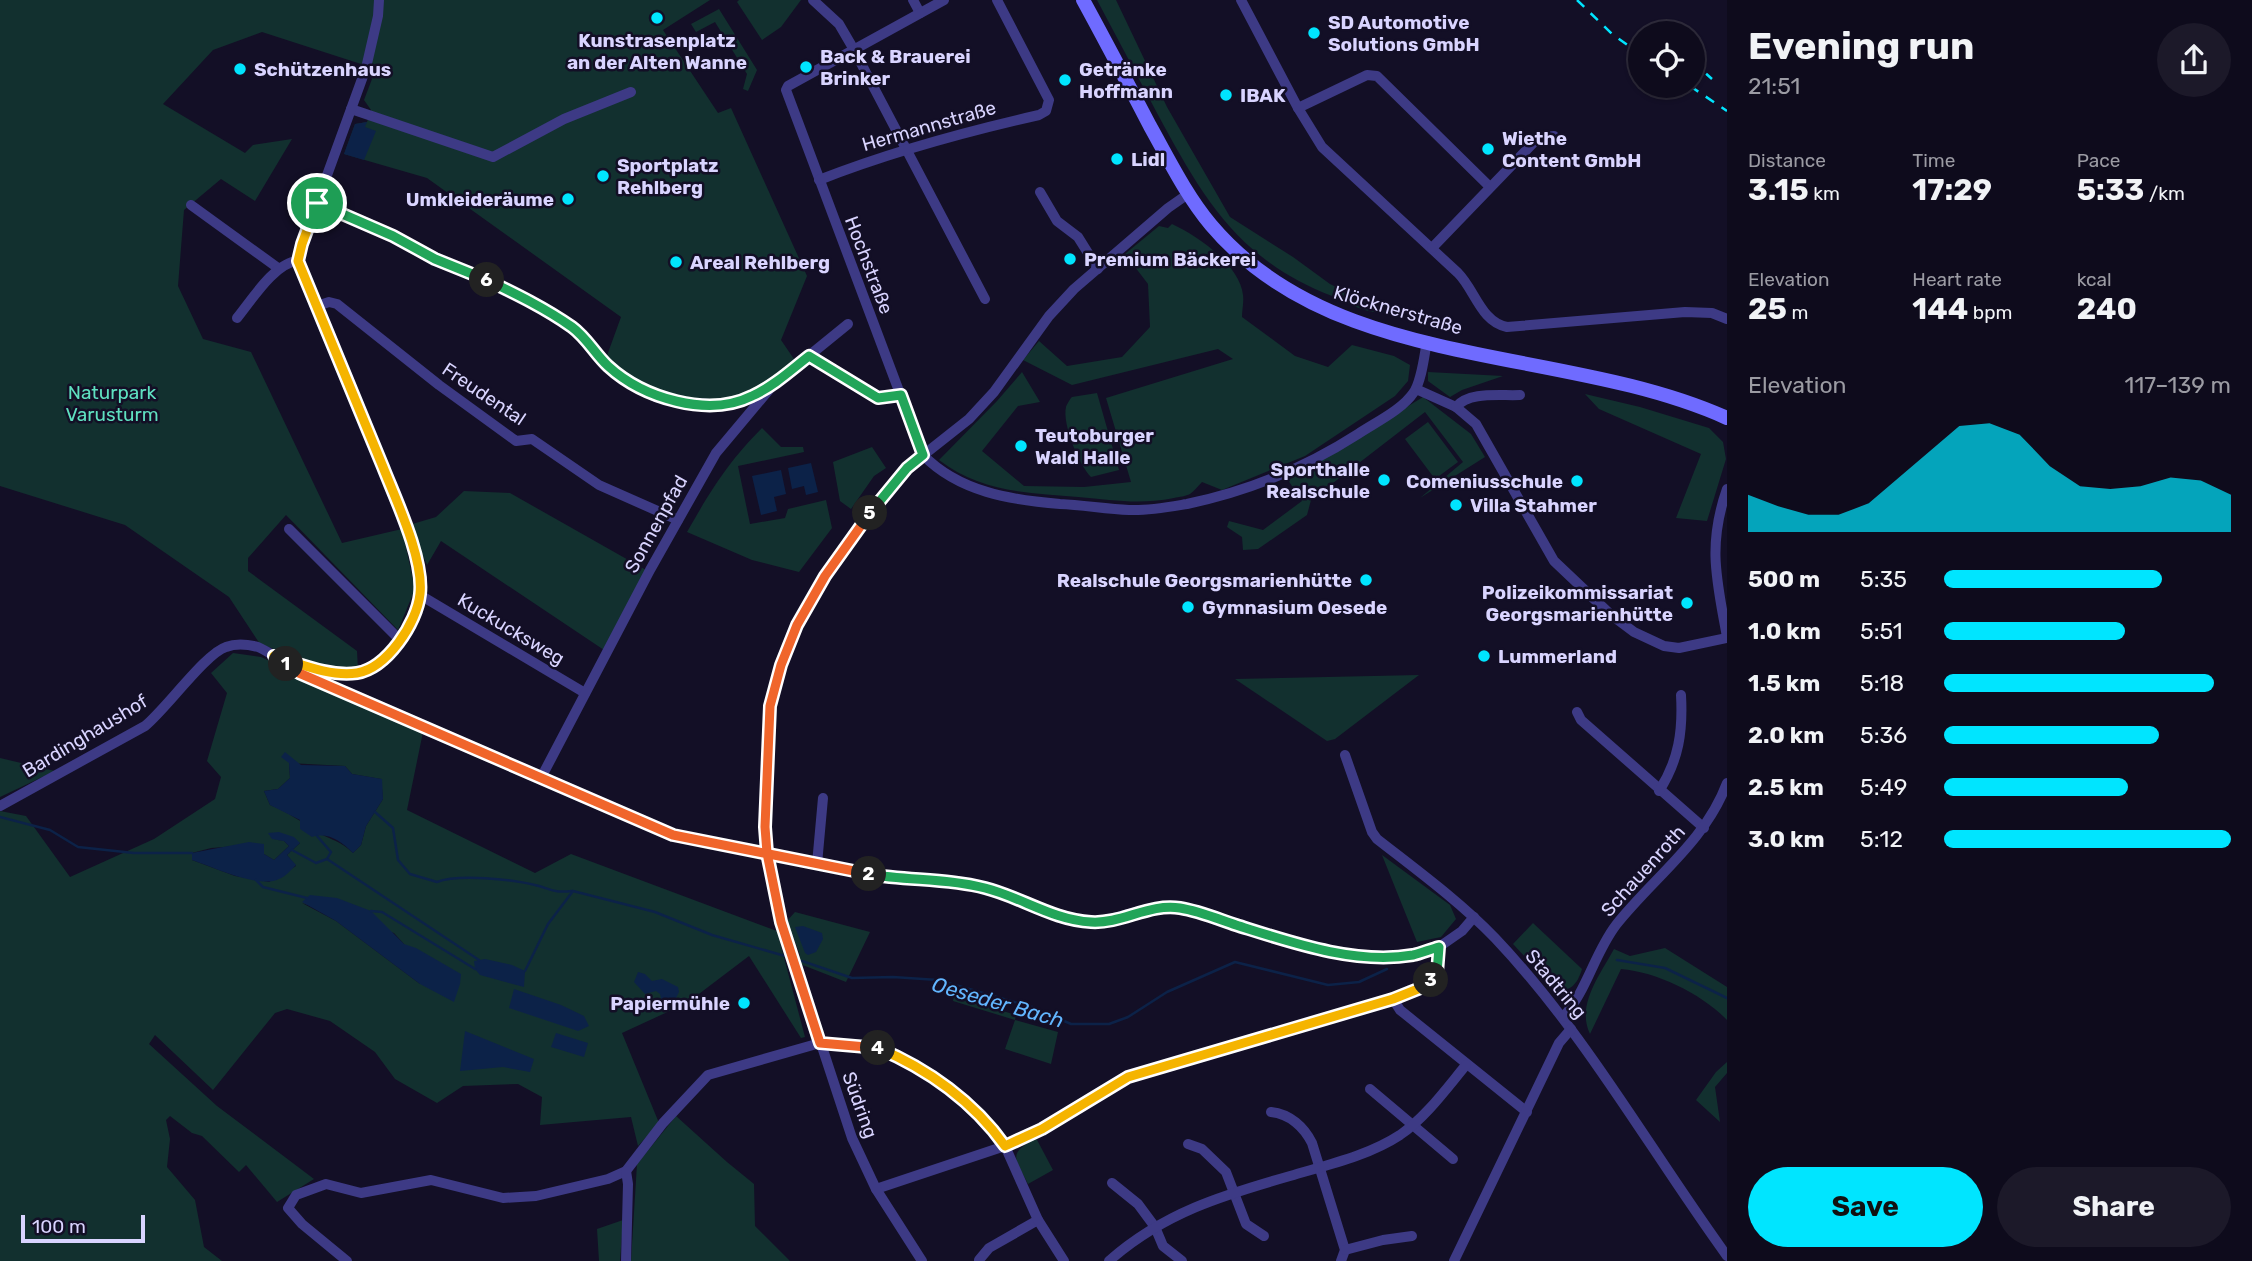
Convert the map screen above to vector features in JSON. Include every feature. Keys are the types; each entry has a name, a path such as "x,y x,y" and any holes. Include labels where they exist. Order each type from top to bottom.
{"main road":[{"name":"Klöcknerstraße","path":"1083,0 1188,194 1228,243 1247,261 1286,289 1308,302 1349,319 1427,341 1638,388 1727,418"}],"street":[{"path":"274,656 335,673 358,673 373,667 386,658 400,640 420,595 418,567 403,518 298,261 366,68 379,0"},
{"path":"813,0 839,24 853,48 985,299"},
{"path":"913,0 920,13"},
{"path":"853,48 944,0"},
{"name":"Hermannstraße","path":"819,180 866,161 1039,115 1049,107 1049,100 997,0"},
{"path":"1241,0 1298,108 1322,147 1465,280 1480,307 1501,326 1685,312 1712,313 1727,319"},
{"name":"Hochstraße","path":"853,48 788,86 786,90 923,455"},
{"path":"1298,108 1367,75 1377,76 1490,187"},
{"path":"351,109 493,157 564,119 631,92"},
{"path":"1432,248 1538,138 1553,136"},
{"path":"1040,191 1057,221 1078,237 1098,269"},
{"name":"Südring","path":"922,1261 876,1189 852,1138 781,922 767,853 765,808 770,706 781,665 797,625 825,576 888,489 907,468 969,419 994,392 1049,316 1074,289 1188,194"},
{"path":"317,203 528,300 573,328 609,367 656,397 690,403 727,405 773,385"},
{"path":"191,205 278,268"},
{"path":"237,318 278,268 298,261"},
{"name":"Freudental","path":"317,306 329,302 337,304 439,385 516,441 532,439 599,485 678,520"},
{"name":"Sonnenpfad","path":"542,776 716,453 773,385 848,324"},
{"path":"923,455 947,476 999,496 1131,511 1171,507 1250,488 1318,459 1390,413 1406,401 1416,388 1427,341"},
{"path":"809,356 878,398 901,395"},
{"path":"1416,388 1456,407 1476,424 1554,561 1609,614 1634,632 1664,646 1679,648 1727,637 1714,565 1717,530 1727,489"},
{"path":"1456,407 1461,401 1471,398 1520,396"},
{"path":"289,529 400,640"},
{"name":"Kuckucksweg","path":"420,595 585,693"},
{"name":"Bardinghaushof","path":"0,806 145,726 160,714 223,647 248,645 274,656"},
{"path":"274,656 299,673 673,835 892,878 938,880 986,888 1056,915 1085,922 1095,923 1151,908 1182,908 1310,947 1348,954 1413,955 1439,947 1462,931 1474,918"},
{"path":"1659,791 1668,778 1679,749 1681,695"},
{"path":"1577,712 1581,720 1704,828"},
{"name":"Stadtring","path":"1345,755 1372,832 1377,839 1433,881 1474,918 1524,970 1563,1017 1619,1095 1727,1256"},
{"name":"Schauenroth","path":"1563,1017 1575,1003 1615,927 1704,828 1719,804 1727,783"},
{"path":"817,863 823,798"},
{"path":"876,1189 1005,1146 1042,1129 1128,1077 1393,999 1423,987 1437,973 1439,947"},
{"path":"1393,999 1400,1010 1527,1112"},
{"path":"1454,1261 1559,1043 1571,1029"},
{"path":"346,1261 302,1224 288,1208 296,1195 326,1184 361,1193 431,1180 503,1198 536,1196 608,1179 626,1171 663,1123 708,1075 820,1043 875,1047 911,1062 946,1086 993,1129 1005,1146 1038,1220 1064,1261"},
{"path":"1109,1261 1128,1244 1196,1205 1365,1152 1400,1135 1436,1101 1466,1065"},
{"path":"1370,1089 1453,1159"},
{"path":"1271,1112 1283,1113 1307,1134 1345,1250 1341,1261"},
{"path":"1188,1144 1202,1149 1226,1172 1246,1224 1264,1236"},
{"path":"626,1171 626,1261"},
{"path":"1112,1183 1138,1203 1155,1227 1163,1246 1182,1261"},
{"path":"979,1260 989,1248 1038,1220"},
{"path":"1345,1250 1382,1240 1412,1236"}],"green space":[{"name":"Naturpark Varusturm","path":"0,0 710,0 663,30 718,113 731,108 807,276 781,340 796,362 773,385 728,405 656,397 605,361 621,317 427,178 344,154 355,124 367,122 371,110 364,100 372,79 361,64 262,32 213,50 163,104 245,153 253,145 292,139 255,201 221,179 184,210 178,286 203,339 251,352 342,543 402,529 415,589 398,630 286,515 248,558 248,571 357,651 358,670 335,671 260,644 229,597 125,525 0,486"},
{"path":"801,0 781,27 762,40 737,2"},
{"path":"1097,0 1116,0 1167,107 1230,217 1330,284 1387,312 1359,308 1299,281 1271,264 1226,222 1190,172"},
{"path":"719,9 757,70 748,91 743,89 747,74 715,22 696,32 691,24"},
{"path":"1172,224 1194,236 1226,263 1240,284 1243,298 1242,317 1295,356 1328,367 1352,345 1394,356 1410,365 1408,381 1395,396 1305,456 1222,490 1202,482 1187,495 1137,502 1041,494 988,485 955,471 939,460 1022,372 1040,402 1018,406 982,451 1024,486 1084,487 1131,482 1106,398 1233,359 1218,349 1072,385 1023,360 1039,341 1067,366 1122,357 1150,327 1148,284 1125,254 1159,226 1168,228"},
{"path":"1428,372 1503,376 1450,397 1428,381"},
{"path":"1097,393 1119,470 1091,477 1072,444 1065,414 1066,406 1072,397"},
{"path":"1585,394 1709,428 1723,442 1726,459 1707,521 1676,518 1701,454 1599,409"},
{"path":"1423,397 1471,434 1485,457 1420,498 1463,462 1425,412 1311,500 1307,515 1258,549 1243,550 1242,537 1227,527 1229,521 1263,530 1302,501 1288,480"},
{"path":"1428,422 1458,462 1435,479 1405,439"},
{"path":"762,428 781,447 803,447 804,452 738,466 750,524 785,518 788,509 826,500 832,528 799,572 752,560 687,532 721,477"},
{"path":"872,447 886,468 874,476 851,509 840,501 833,462"},
{"path":"464,491 510,493 646,570 604,650 441,541 427,565 409,525 436,517"},
{"path":"233,653 261,657 423,732 407,810 535,873 571,854 777,931 805,1037 801,1038 749,956 687,1003 622,1033 659,1123 638,1146 631,1117 540,1125 542,1097 518,1084 463,1086 437,1103 395,1079 375,1052 330,1021 287,1009 275,1013 213,1090 155,1035 149,1044 217,1106 314,1179 277,1202 246,1165 239,1172 202,1136 192,1133 170,1116 166,1120 170,1139 167,1167 195,1200 204,1247 222,1261 0,1261 0,811 26,816 70,877 154,839 215,799 221,777 207,761 227,693 211,673","holes":["289,763 345,766 352,774 381,779 383,799 366,826 361,845 353,853 270,805 264,791 278,789 290,778","272,839 300,843 287,855 296,866 269,882 235,876 192,860 192,853 211,848 264,844 264,854 274,860 289,846 284,841","302,903 394,933 404,944 420,984 336,921"]},
{"path":"1419,675 1335,739 1327,741 1235,679"},
{"path":"0,758 55,771 0,797"},
{"path":"1382,855 1450,905 1456,919 1441,937 1417,942"},
{"path":"795,912 870,932 846,982 800,964 800,955 787,921"},
{"path":"1533,923 1582,969 1570,988 1556,990 1513,944"},
{"path":"1665,948 1727,987 1727,1020 1705,1001 1678,986 1649,975 1621,969 1590,1034 1586,1023 1588,1001 1614,949 1630,956"},
{"path":"954,996 1016,1015 1015,1020 953,1001"},
{"path":"1015,1020 1058,1032 1051,1064 1005,1049"},
{"path":"1727,1062 1727,1073 1715,1087 1720,1122 1696,1100 1716,1072"},
{"path":"676,1116 754,1184 755,1226 790,1261 631,1261 637,1164"},
{"path":"1036,1138 1053,1170 1028,1184 1016,1157 1021,1148"},
{"path":"623,1220 620,1261 599,1261 597,1229"}],"water":[{"path":"367,122 365,127 376,131 364,160 344,154 355,124"},
{"path":"811,463 818,492 806,495 804,486 792,489 788,468"},
{"path":"781,470 786,494 774,497 777,511 761,515 752,476"},
{"path":"285,752 301,765 345,766 352,774 382,779 383,799 366,826 361,845 353,853 334,839 312,837 300,829 300,820 270,805 264,791 278,789 290,778 289,763 281,757"},
{"path":"279,832 294,837 300,843 287,855 296,865 279,879 248,879 192,860 192,853 249,842 264,844 264,854 274,860 289,846 284,841 272,839 268,833"},
{"path":"310,895 337,898 371,911 404,944 461,974 454,1002 420,984 336,921 302,902"},
{"path":"803,926 822,933 823,939 816,952 808,955 795,927"},
{"path":"485,959 525,971 524,987 480,975 475,969 474,961"},
{"path":"638,972 645,974 652,981 662,979 678,987 676,1005 669,1010 663,1006 660,994 656,991 645,994 634,982"},
{"path":"514,989 584,1016 589,1026 578,1031 509,1008"},
{"path":"465,1031 534,1059 530,1072 503,1067 460,1071"},
{"path":"556,1033 588,1043 584,1057 551,1047"}],"waterway":[{"name":"Oeseder Bach","path":"375,812 393,828 398,860 410,874 437,882 458,878 485,878 525,883 556,891 572,891"},
{"name":"Oeseder Bach","path":"0,817 50,830 78,847 134,853 192,853"},
{"path":"317,836 331,852 327,859"},
{"path":"292,850 316,863 327,859 479,960"},
{"path":"256,880 263,887 307,898"},
{"name":"Oeseder Bach","path":"525,971 548,924 573,891 655,912 712,935 785,956"},
{"path":"371,911 382,912 475,969"},
{"name":"Oeseder Bach","path":"1617,960 1665,968 1727,998"},
{"name":"Oeseder Bach","path":"802,961 852,978 938,980 1032,1007 1071,1024 1109,1024 1128,1017 1167,992 1235,962 1328,985 1359,982 1387,969"}],"railway":[{"path":"1577,0 1612,34 1628,45"},
{"path":"1705,73 1712,79"},
{"path":"1705,96 1727,111"}],"place":[{"name":"Kunstrasenplatz an der Alten Wanne","path":"657,18"},
{"name":"SD Automotive Solutions GmbH","path":"1314,33"},
{"name":"Back & Brauerei Brinker","path":"806,67"},
{"name":"Schützenhaus","path":"240,69"},
{"name":"Getränke Hoffmann","path":"1065,80"},
{"name":"IBAK","path":"1226,95"},
{"name":"Wiethe Content GmbH","path":"1488,149"},
{"name":"Lidl","path":"1117,159"},
{"name":"Sportplatz Rehlberg","path":"603,176"},
{"name":"Umkleideräume","path":"568,199"},
{"name":"Premium Bäckerei","path":"1070,259"},
{"name":"Areal Rehlberg","path":"676,262"},
{"name":"Teutoburger Wald Halle","path":"1021,446"},
{"name":"Sporthalle Realschule","path":"1384,480"},
{"name":"Comeniusschule","path":"1577,481"},
{"name":"Villa Stahmer","path":"1456,505"},
{"name":"Realschule Georgsmarienhütte","path":"1366,580"},
{"name":"Polizeikommissariat Georgsmarienhütte","path":"1687,603"},
{"name":"Gymnasium Oesede","path":"1188,607"},
{"name":"Lummerland","path":"1484,656"},
{"name":"Papiermühle","path":"744,1003"}],"route":[{"path":"317,203 298,261 403,518 418,567 420,595 400,640 386,658 373,667 358,673 335,673 274,656 299,673 673,835 767,853 892,878 938,880 986,888 1056,915 1085,922 1095,923 1151,908 1182,908 1310,947 1348,954 1413,955 1439,947 1437,973 1433,979 1423,987 1393,999 1128,1077 1042,1129 1005,1146 993,1129 946,1086 911,1062 875,1047 820,1043 781,922 767,853 765,799 770,706 781,665 797,625 825,576 888,489 923,455 901,395 878,398 809,356 773,385 727,405 690,403 656,397 609,367 573,328 528,300 317,203"}]}
